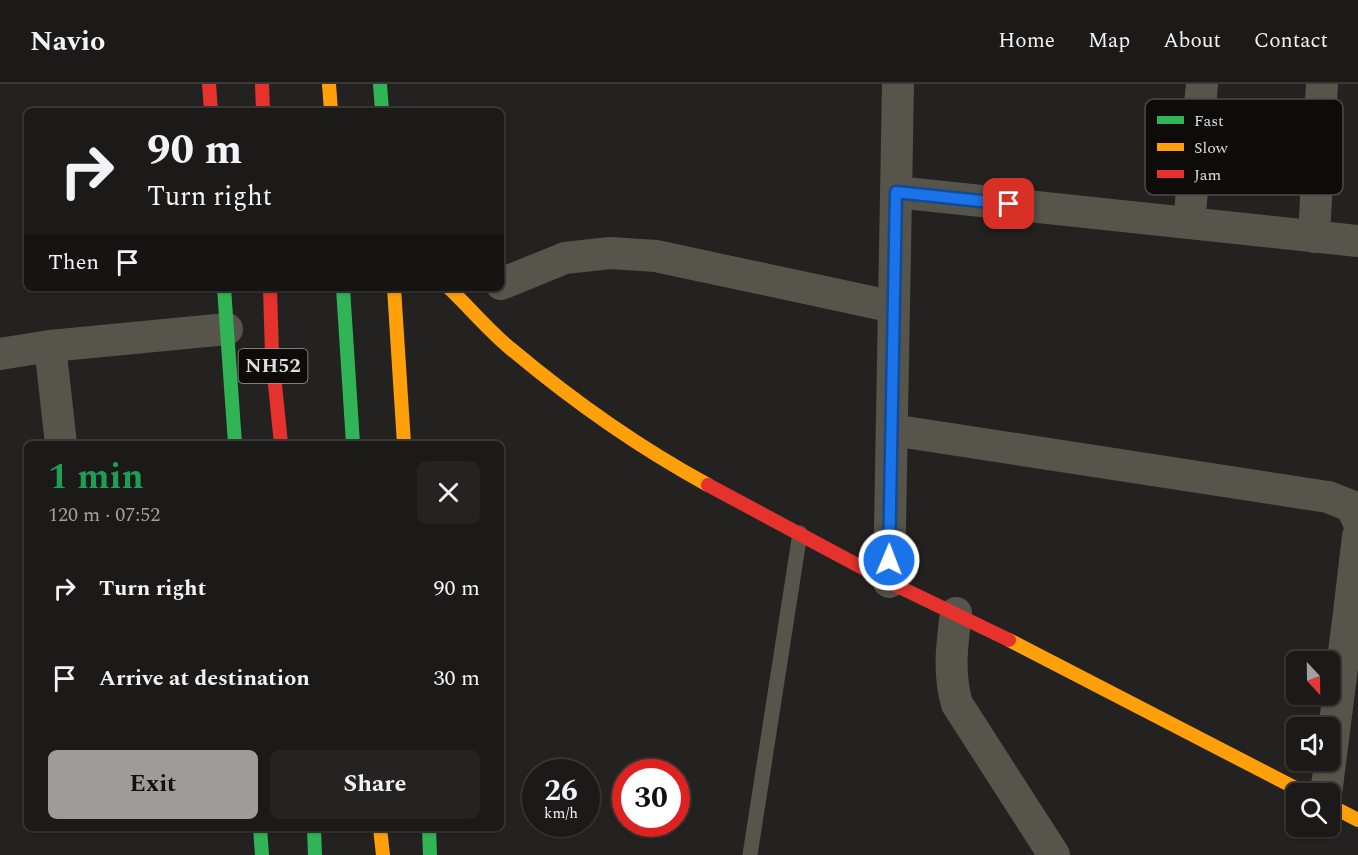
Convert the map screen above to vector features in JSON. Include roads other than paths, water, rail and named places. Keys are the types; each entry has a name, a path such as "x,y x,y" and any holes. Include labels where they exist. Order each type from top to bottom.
{"main road":[{"path":"209,84 211,108"},
{"path":"262,84 263,108"},
{"path":"329,84 331,108"},
{"path":"380,84 382,108"},
{"path":"224,291 235,441"},
{"name":"NH52","path":"270,291 272,355 281,441"},
{"path":"343,291 353,441"},
{"path":"394,291 404,441"},
{"path":"467,292 510,348 600,419 679,469 889,582 956,613 1286,783"},
{"path":"1340,811 1358,820"},
{"path":"260,831 262,855"},
{"path":"314,831 315,855"},
{"path":"380,831 383,855"},
{"path":"429,831 430,855"}],"street":[{"path":"889,582 898,84"},
{"path":"1201,99 1202,84"},
{"path":"1321,99 1322,84"},
{"path":"896,192 1358,241"},
{"path":"1190,223 1192,195"},
{"path":"1314,237 1316,195"},
{"path":"504,283 565,258 610,253 656,256 894,307"},
{"path":"0,354 50,346 227,329"},
{"path":"50,346 60,441"},
{"path":"892,430 1328,497 1351,506 1358,521"},
{"path":"1328,783 1353,614 1358,536"},
{"path":"956,613 950,661 951,684 957,704 1054,855"}],"lane":[{"path":"750,855 800,533"}]}
